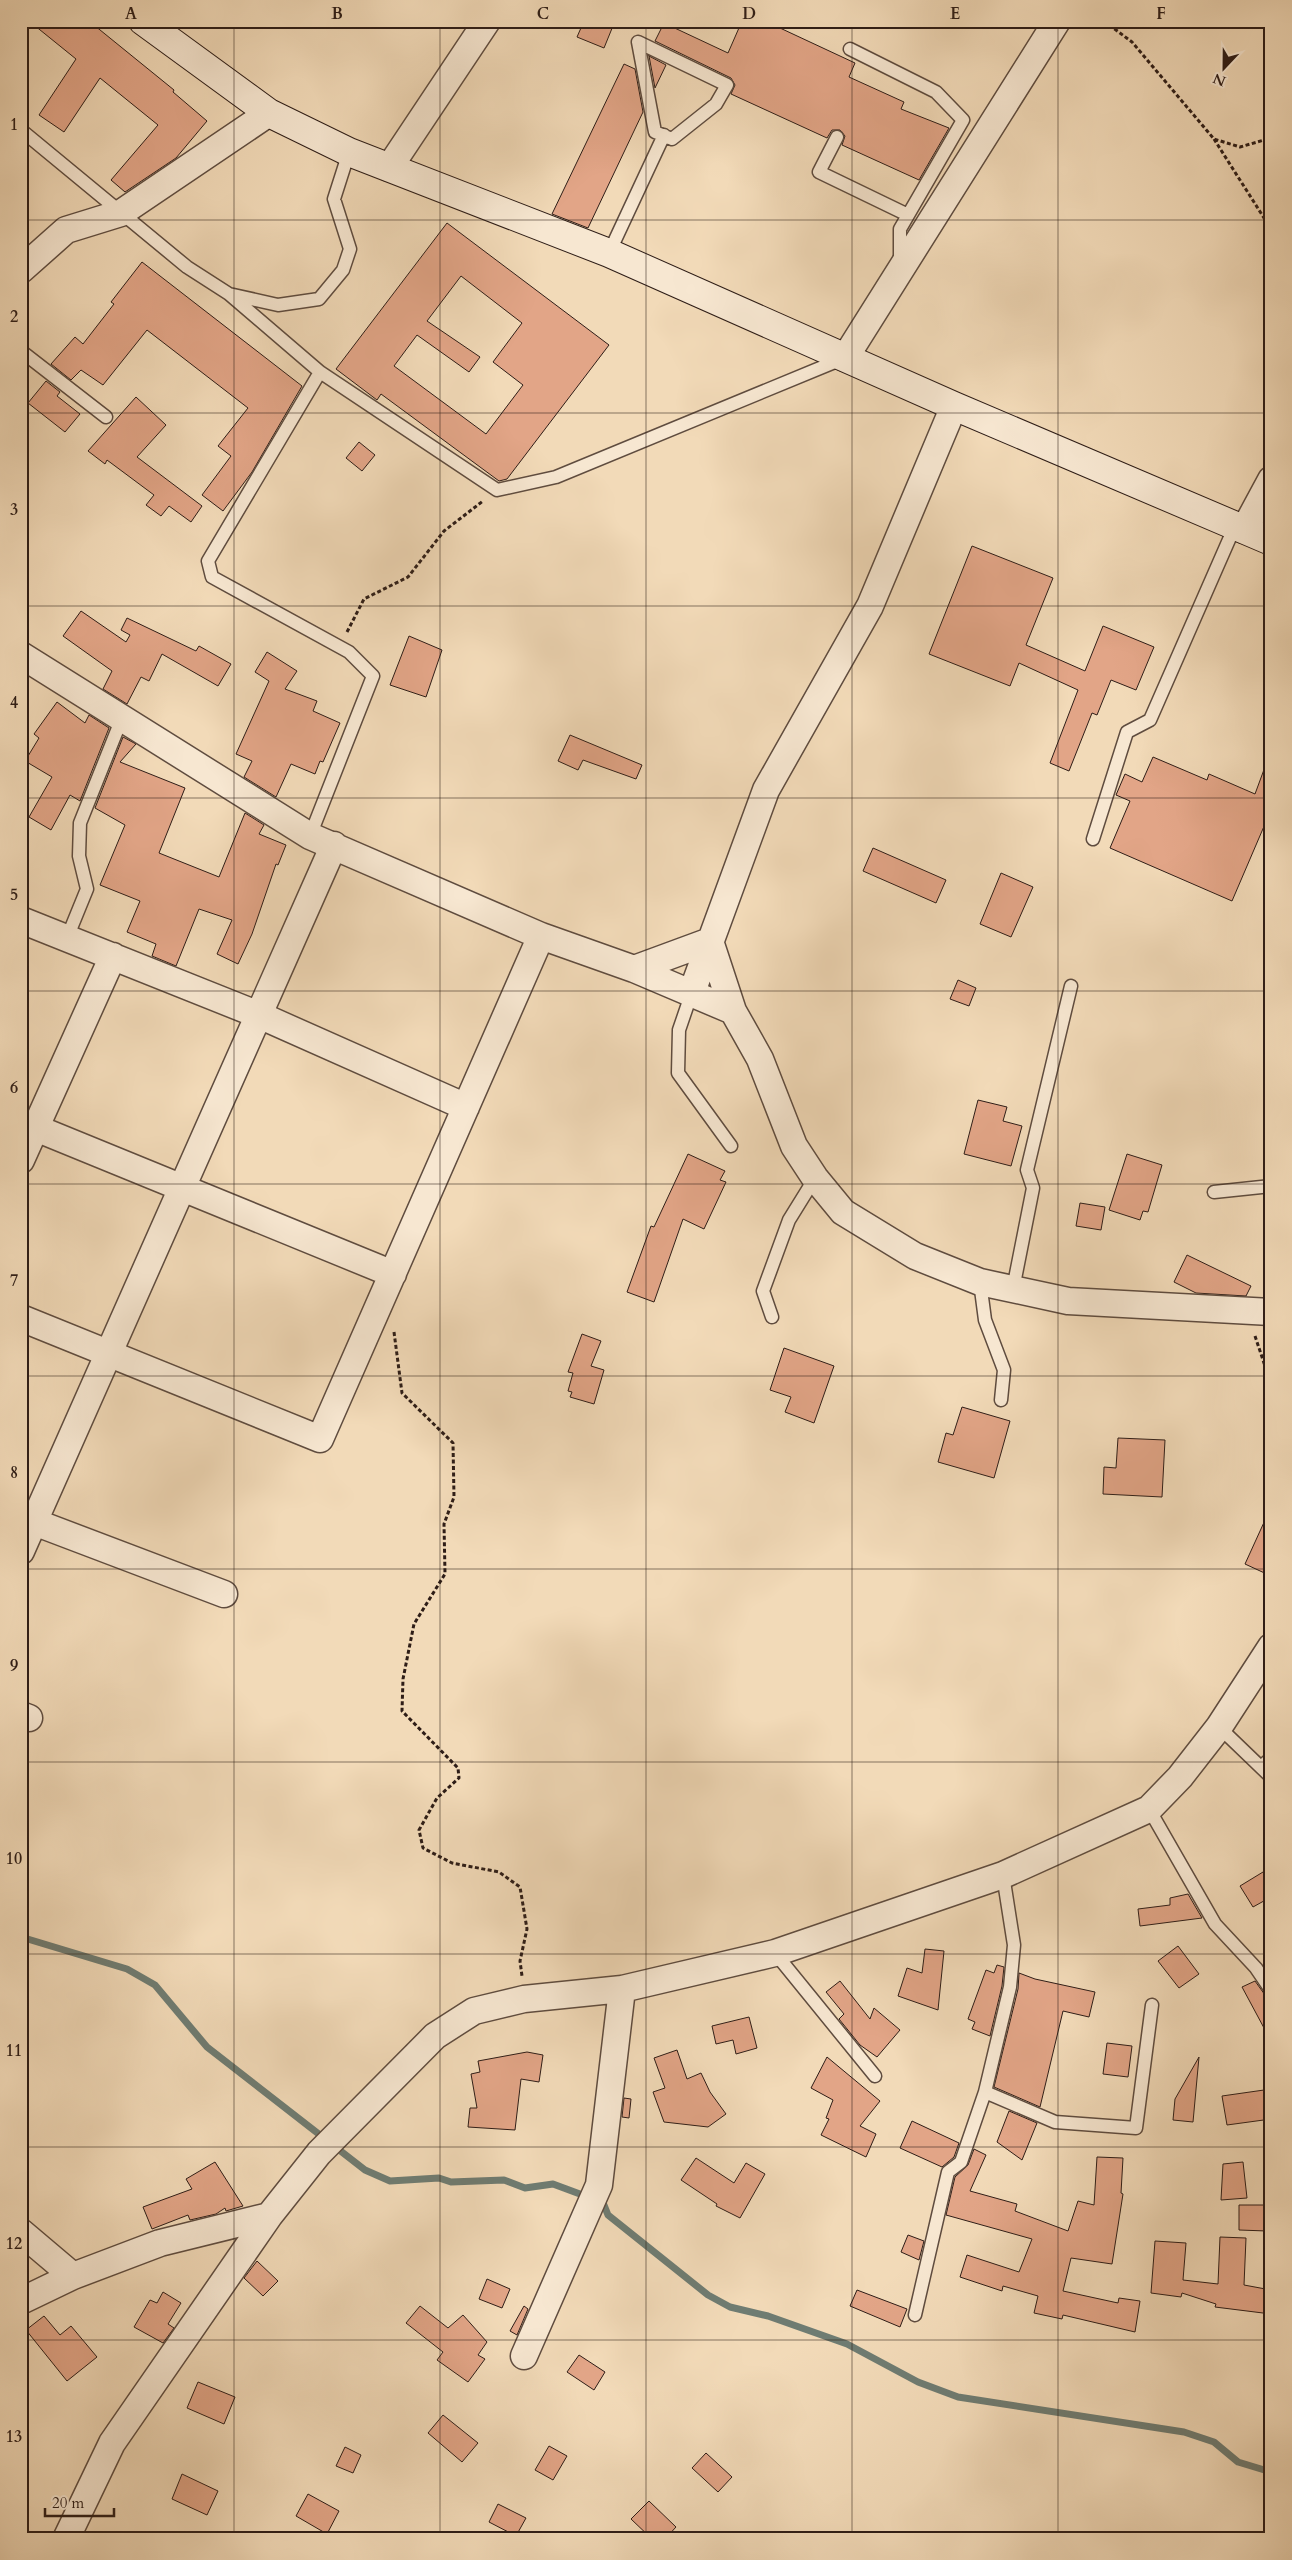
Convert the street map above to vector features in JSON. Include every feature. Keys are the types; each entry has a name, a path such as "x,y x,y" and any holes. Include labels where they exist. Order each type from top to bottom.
{"main road":[{"path":"143,21 269,113 350,152 609,253 954,406 1271,541"}],"street":[{"path":"389,168 487,21"},
{"path":"845,358 1058,21"},
{"path":"21,270 66,230 120,213 269,113"},
{"path":"692,992 766,790 870,606 954,406"},
{"path":"1239,528 1271,480"},
{"path":"21,655 310,836 541,936 634,969 734,1011"},
{"path":"21,1551 28,1520 109,1354 334,845"},
{"path":"21,920 259,1015 466,1107"},
{"path":"21,1318 320,1439 541,936"},
{"path":"634,969 710,941"},
{"path":"710,941 734,1011 760,1059 794,1146 815,1178 843,1212 915,1256 980,1282 1068,1301 1259,1312"},
{"path":"21,1160 28,1125 112,956"},
{"path":"28,1125 393,1274"},
{"path":"28,1520 224,1594"},
{"path":"66,2539 112,2443 269,2216 319,2153 436,2036 474,2011 524,1998 622,1989 775,1952 1004,1875 1149,1809 1180,1777 1220,1727 1271,1647"},
{"path":"524,2356 595,2197 622,1989"},
{"path":"21,2302 73,2276 160,2243 269,2216"},
{"path":"21,2232 73,2276"}],"lane":[{"path":"638,42 727,85 716,104 672,139 664,135 655,132 638,42"},
{"path":"850,49 936,92 963,120 900,229 899,272"},
{"path":"21,130 187,267 229,294 320,372 497,490 556,477 845,358"},
{"path":"609,253 664,135"},
{"path":"837,137 819,172 908,215"},
{"path":"229,294 278,306 319,299 343,270 350,249 334,199 350,152"},
{"path":"21,351 106,417"},
{"path":"310,836 373,676 349,652 212,577 208,562 320,372"},
{"path":"1093,839 1127,732 1150,720 1239,528"},
{"path":"67,938 87,889 79,856 80,823 122,718"},
{"path":"1012,1289 1033,1188 1027,1170 1071,986"},
{"path":"692,992 679,1030 678,1073 731,1146"},
{"path":"772,1317 763,1291 789,1220 815,1178"},
{"path":"1214,1192 1271,1186"},
{"path":"980,1282 985,1320 1004,1370 1002,1400"},
{"path":"1220,1727 1271,1777"},
{"path":"1261,1767 1271,1758"},
{"path":"1149,1809 1215,1924 1256,1968 1271,1990"},
{"path":"915,2315 948,2172 961,2162 985,2092 1011,1979 1014,1945 1004,1875"},
{"path":"775,1952 875,2076"},
{"path":"985,2092 1055,2122 1136,2128 1152,2004"}],"path":[{"path":"1104,21 1132,42 1214,139 1271,230"},
{"path":"1214,139 1240,147 1271,138"},
{"path":"339,647 364,598 408,577 444,531 497,490"},
{"path":"381,1300 392,1312 402,1393 453,1443 454,1497 444,1524 445,1574 414,1624 403,1679 402,1710 458,1768 459,1778 438,1798 419,1830 423,1848 452,1863 499,1872 520,1887 527,1929 520,1961 524,1998"},
{"path":"1259,1312 1268,1375 1270,1437 1266,1469 1271,1486"}],"building":[{"path":"29,21 89,21 174,90 173,92 207,121 176,158 125,192 111,180 158,125 100,78 64,132 39,115 76,59"},
{"path":"584,21 615,21 604,48 577,37"},
{"path":"742,21 765,21 855,63 849,77 904,102 901,109 949,128 919,180 842,145 845,136 840,130 832,130 827,138 731,94 735,85 731,78 655,41 664,23 728,53"},
{"path":"649,56 666,65 655,88"},
{"path":"624,64 635,69 643,112 588,228 552,214"},
{"path":"447,223 609,345 507,479 499,481 381,394 377,400 336,369","holes":["461,276 522,323 493,362 523,385 486,434 394,366 417,335 469,372 480,357 427,321"]},
{"path":"142,262 302,386 252,472 223,511 202,495 231,456 218,446 248,408 147,330 103,385 81,370 71,380 51,364 75,337 83,344 114,304 111,302"},
{"path":"46,381 60,392 57,396 80,414 65,432 28,403"},
{"path":"136,397 166,425 137,457 202,506 191,522 169,506 161,516 146,505 154,495 107,460 105,464 88,451"},
{"path":"359,442 375,455 362,471 346,458"},
{"path":"972,546 1053,578 1026,645 1085,671 1103,626 1154,647 1136,690 1111,680 1097,715 1092,713 1069,771 1050,763 1078,690 1019,663 1010,686 929,654"},
{"path":"81,611 126,642 130,635 121,630 127,618 196,651 199,646 231,664 218,686 162,654 149,681 141,677 127,704 103,689 112,671 63,636"},
{"path":"409,636 442,650 426,697 390,685"},
{"path":"267,652 297,671 285,689 317,701 313,711 340,723 323,762 320,761 315,774 291,764 276,797 244,777 252,761 236,754 269,681 255,672"},
{"path":"57,702 85,723 89,715 109,728 80,801 70,795 51,830 29,817 52,777 25,761 39,738 34,734"},
{"path":"570,735 642,765 636,779 583,760 578,770 558,761"},
{"path":"123,737 136,744 120,762 185,788 159,853 219,877 245,813 264,825 259,834 286,845 278,865 276,864 252,934 238,964 217,954 232,920 199,909 176,966 152,956 156,944 127,932 140,901 100,885 125,825 95,808"},
{"path":"1269,756 1271,810 1232,901 1110,848 1130,801 1116,795 1125,774 1142,782 1153,757 1207,780 1209,774 1255,794"},
{"path":"873,848 946,880 936,903 863,871"},
{"path":"1001,873 1033,887 1011,937 980,924"},
{"path":"958,980 976,988 969,1006 950,999"},
{"path":"978,1100 1007,1107 1003,1121 1022,1126 1011,1166 964,1154"},
{"path":"688,1154 725,1171 720,1180 726,1182 704,1229 683,1219 654,1302 627,1292 651,1226 654,1227"},
{"path":"1127,1154 1162,1165 1148,1212 1143,1211 1140,1220 1109,1210"},
{"path":"1080,1203 1105,1207 1101,1230 1076,1226"},
{"path":"1187,1255 1251,1286 1246,1296 1196,1293 1174,1282"},
{"path":"582,1334 601,1341 591,1366 604,1370 594,1404 570,1397 572,1392 568,1391 573,1373 568,1372"},
{"path":"784,1348 834,1366 814,1423 785,1412 791,1397 770,1390"},
{"path":"962,1407 1010,1421 994,1478 938,1462 946,1433 953,1435"},
{"path":"1118,1438 1165,1440 1162,1497 1103,1494 1104,1467 1116,1468"},
{"path":"1271,1507 1271,1576 1245,1564"},
{"path":"1263,1872 1271,1885 1271,1897 1253,1907 1240,1886"},
{"path":"1188,1894 1202,1918 1140,1926 1138,1909 1170,1905 1170,1898"},
{"path":"1178,1946 1199,1974 1179,1988 1158,1961"},
{"path":"925,1949 944,1951 938,2010 898,1996 907,1968 922,1973"},
{"path":"997,1965 1004,1967 1002,1986 990,2036 972,2029 975,2022 968,2019 986,1970 994,1973"},
{"path":"1019,1973 1035,1979 1095,1992 1089,2017 1063,2011 1040,2107 994,2087 1018,1989"},
{"path":"840,1981 870,2019 874,2008 900,2030 877,2057 860,2045 839,2019 844,2014 826,1992"},
{"path":"1255,1981 1265,1995 1271,1998 1271,2041 1242,1987"},
{"path":"749,2017 757,2048 736,2054 733,2040 716,2044 712,2026"},
{"path":"1107,2043 1132,2046 1128,2077 1103,2074"},
{"path":"677,2050 687,2079 701,2073 710,2092 726,2114 708,2127 664,2122 653,2092 665,2088 654,2058"},
{"path":"527,2052 543,2055 539,2082 521,2079 515,2130 468,2127 470,2108 477,2108 471,2074 480,2072 478,2061"},
{"path":"827,2057 880,2101 860,2126 876,2134 866,2157 821,2135 829,2119 826,2118 833,2100 811,2088"},
{"path":"1199,2057 1193,2122 1173,2120 1175,2099"},
{"path":"1271,2089 1271,2119 1227,2125 1222,2096"},
{"path":"624,2098 631,2099 629,2118 622,2117"},
{"path":"1009,2111 1037,2123 1022,2160 997,2142"},
{"path":"912,2121 959,2143 954,2157 942,2167 900,2148"},
{"path":"974,2149 986,2155 970,2191 1017,2204 1015,2211 1068,2231 1078,2201 1094,2205 1097,2157 1123,2158 1121,2193 1123,2194 1112,2264 1071,2258 1063,2291 1118,2303 1119,2298 1140,2301 1135,2332 1063,2315 1062,2319 1034,2313 1038,2296 1003,2286 1002,2291 960,2277 967,2255 1019,2272 1032,2239 946,2215 955,2177 968,2165"},
{"path":"696,2158 734,2183 746,2163 765,2174 740,2218 716,2206 717,2204 681,2180"},
{"path":"215,2162 243,2206 226,2211 225,2208 216,2214 190,2220 188,2215 152,2229 143,2207 192,2189 186,2179"},
{"path":"1243,2162 1247,2198 1221,2200 1223,2164"},
{"path":"1239,2205 1268,2205 1267,2231 1239,2230"},
{"path":"908,2235 924,2241 919,2260 901,2252"},
{"path":"1220,2237 1246,2238 1244,2285 1271,2290 1271,2314 1215,2307 1216,2304 1182,2293 1181,2297 1151,2293 1155,2241 1186,2243 1183,2280 1218,2284"},
{"path":"257,2261 278,2281 263,2296 244,2278"},
{"path":"487,2279 510,2289 502,2308 479,2299"},
{"path":"857,2290 907,2309 900,2327 850,2306"},
{"path":"163,2292 181,2303 168,2324 174,2328 163,2343 134,2327 150,2300 157,2303"},
{"path":"420,2306 448,2328 463,2315 487,2342 478,2355 485,2359 468,2382 437,2360 443,2352 406,2323"},
{"path":"524,2306 528,2309 517,2335 510,2331"},
{"path":"44,2316 60,2335 71,2326 97,2357 67,2381 26,2330"},
{"path":"579,2355 605,2372 594,2390 567,2372"},
{"path":"198,2382 235,2397 224,2424 187,2408"},
{"path":"443,2415 478,2443 462,2462 428,2433"},
{"path":"549,2446 567,2456 553,2480 535,2470"},
{"path":"345,2447 361,2455 353,2473 336,2466"},
{"path":"706,2453 732,2477 718,2492 692,2468"},
{"path":"182,2474 218,2491 207,2515 172,2499"},
{"path":"308,2494 339,2511 327,2534 296,2516"},
{"path":"649,2501 676,2527 665,2539 652,2539 631,2519"},
{"path":"498,2504 526,2518 516,2536 489,2522"}],"waterway":[{"path":"21,1937 127,1969 155,1985 207,2047 365,2170 390,2181 439,2178 451,2182 504,2180 525,2188 553,2184 588,2197"},
{"path":"598,2201 604,2205 608,2215 708,2295 730,2307 768,2316 847,2344 918,2382 958,2397 1184,2432 1214,2442 1238,2462 1271,2472"}]}
